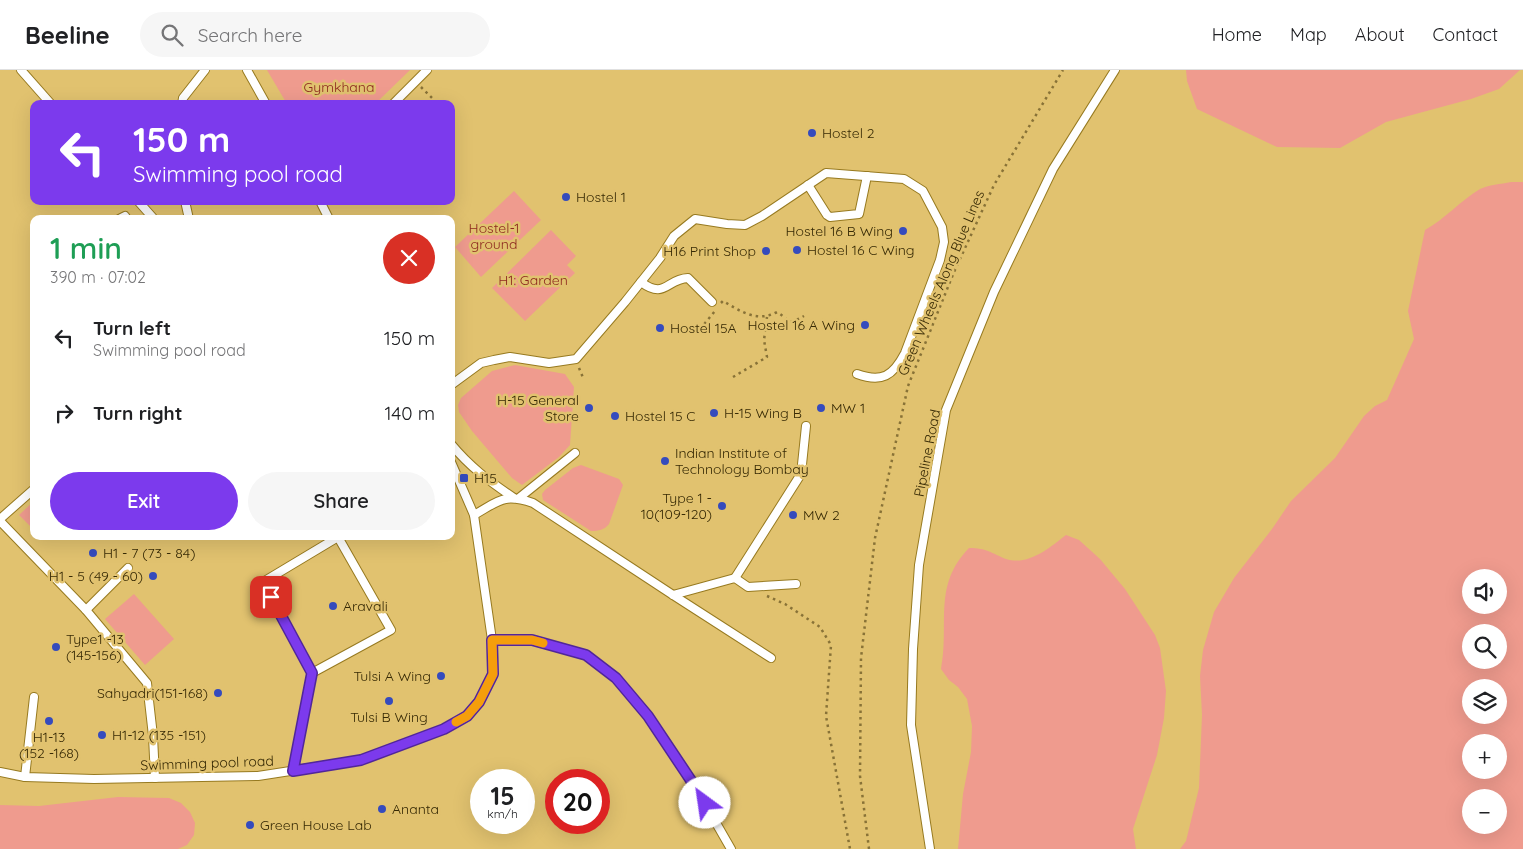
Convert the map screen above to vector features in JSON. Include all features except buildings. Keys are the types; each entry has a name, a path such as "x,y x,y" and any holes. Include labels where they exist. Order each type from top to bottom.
{"lane":[{"path":"21,70 47,100"},
{"path":"183,100 205,70"},
{"path":"248,70 264,100"},
{"path":"397,100 427,70"},
{"name":"Pipeline Road","path":"930,849 911,725 912,649 919,565 946,410 994,292 1053,169 1115,70"},
{"path":"455,382 481,363 494,360 510,357 549,363 576,359 641,282 674,236 695,219 745,225 762,216 826,173 904,179 923,191 942,226 944,242 940,260 905,353 890,374 871,379 857,374"},
{"path":"808,185 830,217 859,214 867,176"},
{"path":"142,205 150,215"},
{"path":"641,282 650,288 658,290 679,278 688,278 712,302"},
{"path":"673,596 734,578 801,474 806,426"},
{"path":"455,449 484,478 516,498 533,503 673,596 771,658"},
{"path":"474,515 503,498 516,498 575,454"},
{"name":"Swimming pool road","path":"0,772 26,777 155,778 258,776 361,760 444,729 467,716 479,702 493,674 492,640 474,515 455,471"},
{"path":"30,493 0,520 86,610 147,683 153,736 155,778"},
{"path":"293,771 312,673 263,582 333,540"},
{"path":"312,673 391,630 340,540"},
{"path":"86,610 128,568"},
{"path":"734,578 748,588 796,584"},
{"path":"492,640 532,640 586,655 616,678 648,716 696,788 731,849"},
{"path":"26,777 34,697"}],"path":[{"name":"Green Wheels Along Blue Lines","path":"869,849 860,776 861,658 875,538 908,386 954,272 994,185 1063,70"},
{"path":"415,81 434,100"},
{"path":"696,334 723,301 750,315 767,318 777,312 787,321 792,322 804,316"},
{"path":"733,377 767,357 764,340 767,318"},
{"path":"576,359 584,380"},
{"path":"748,588 785,604 820,627 831,645 826,716 850,849"}],"green space":[{"name":"Gymkhana","path":"267,70 410,70 379,100 285,100"},
{"path":"1186,70 1520,70 1499,89 1471,99 1386,122 1340,148 1277,147 1197,109 1187,81"},
{"path":"1523,182 1523,849 1180,849 1186,841 1199,788 1202,715 1200,676 1203,650 1214,612 1234,578 1291,501 1335,458 1364,416 1375,406 1387,400 1414,339 1408,311 1425,230 1480,189"},
{"name":"Hostel-1 ground","path":"514,191 541,220 481,277 455,247"},
{"name":"H1: Garden","path":"551,230 576,256 567,265 575,273 525,321 492,288"},
{"path":"515,365 565,374 574,387 570,445 559,457 522,485 512,478 472,431 459,412 458,405 461,398 492,371"},
{"path":"581,465 619,479 623,485 609,524 601,530 591,531 543,500 542,494 545,490 573,468"},
{"path":"30,505 30,526 19,515"},
{"path":"1066,535 1079,540 1100,559 1125,589 1155,635 1160,648 1166,691 1164,718 1157,755 1133,829 1136,849 958,849 963,794 971,752 972,726 967,699 941,669 944,606 950,577 958,562 969,548 985,550 1014,561 1023,560 1038,554"},
{"path":"134,594 174,639 145,665 105,619"},
{"path":"118,797 169,798 181,803 190,812 195,823 194,835 187,845 178,849 0,849 0,805 39,806"}],"slow traffic":[{"path":"456,722 467,716 479,702 493,674 492,640 532,640 543,643"}],"place":[{"name":"Hostel 2","path":"812,133"},
{"name":"Hostel 1","path":"566,197"},
{"name":"Hostel 16 B Wing","path":"903,231"},
{"name":"Hostel 16 C Wing","path":"797,250"},
{"name":"H16 Print Shop","path":"766,251"},
{"name":"Hostel 16 A Wing","path":"865,325"},
{"name":"Hostel 15A","path":"660,328"},
{"name":"H-15 General Store","path":"589,408"},
{"name":"MW 1","path":"821,408"},
{"name":"H-15 Wing B","path":"714,413"},
{"name":"Hostel 15 C","path":"615,416"},
{"name":"Indian Institute of Technology Bombay","path":"665,461"},
{"name":"H15","path":"464,478"},
{"name":"Type 1 - 10(109-120)","path":"722,506"},
{"name":"MW 2","path":"793,515"},
{"name":"H1 - 7 (73 - 84)","path":"93,553"},
{"name":"H1 - 5 (49 - 60)","path":"153,576"},
{"name":"Aravali","path":"333,606"},
{"name":"Type1 -13 (145-156)","path":"56,647"},
{"name":"Tulsi A Wing","path":"441,676"},
{"name":"Sahyadri(151-168)","path":"218,693"},
{"name":"Tulsi B Wing","path":"389,701"},
{"name":"H1-13 (152 -168)","path":"49,721"},
{"name":"H1-12 (135 -151)","path":"102,735"},
{"name":"Ananta","path":"382,809"},
{"name":"Green House Lab","path":"250,825"}],"route":[{"path":"271,597 312,673 293,771 361,760 444,729 467,716 479,702 493,674 492,640 532,640 586,655 616,678 648,716 705,803"}]}
